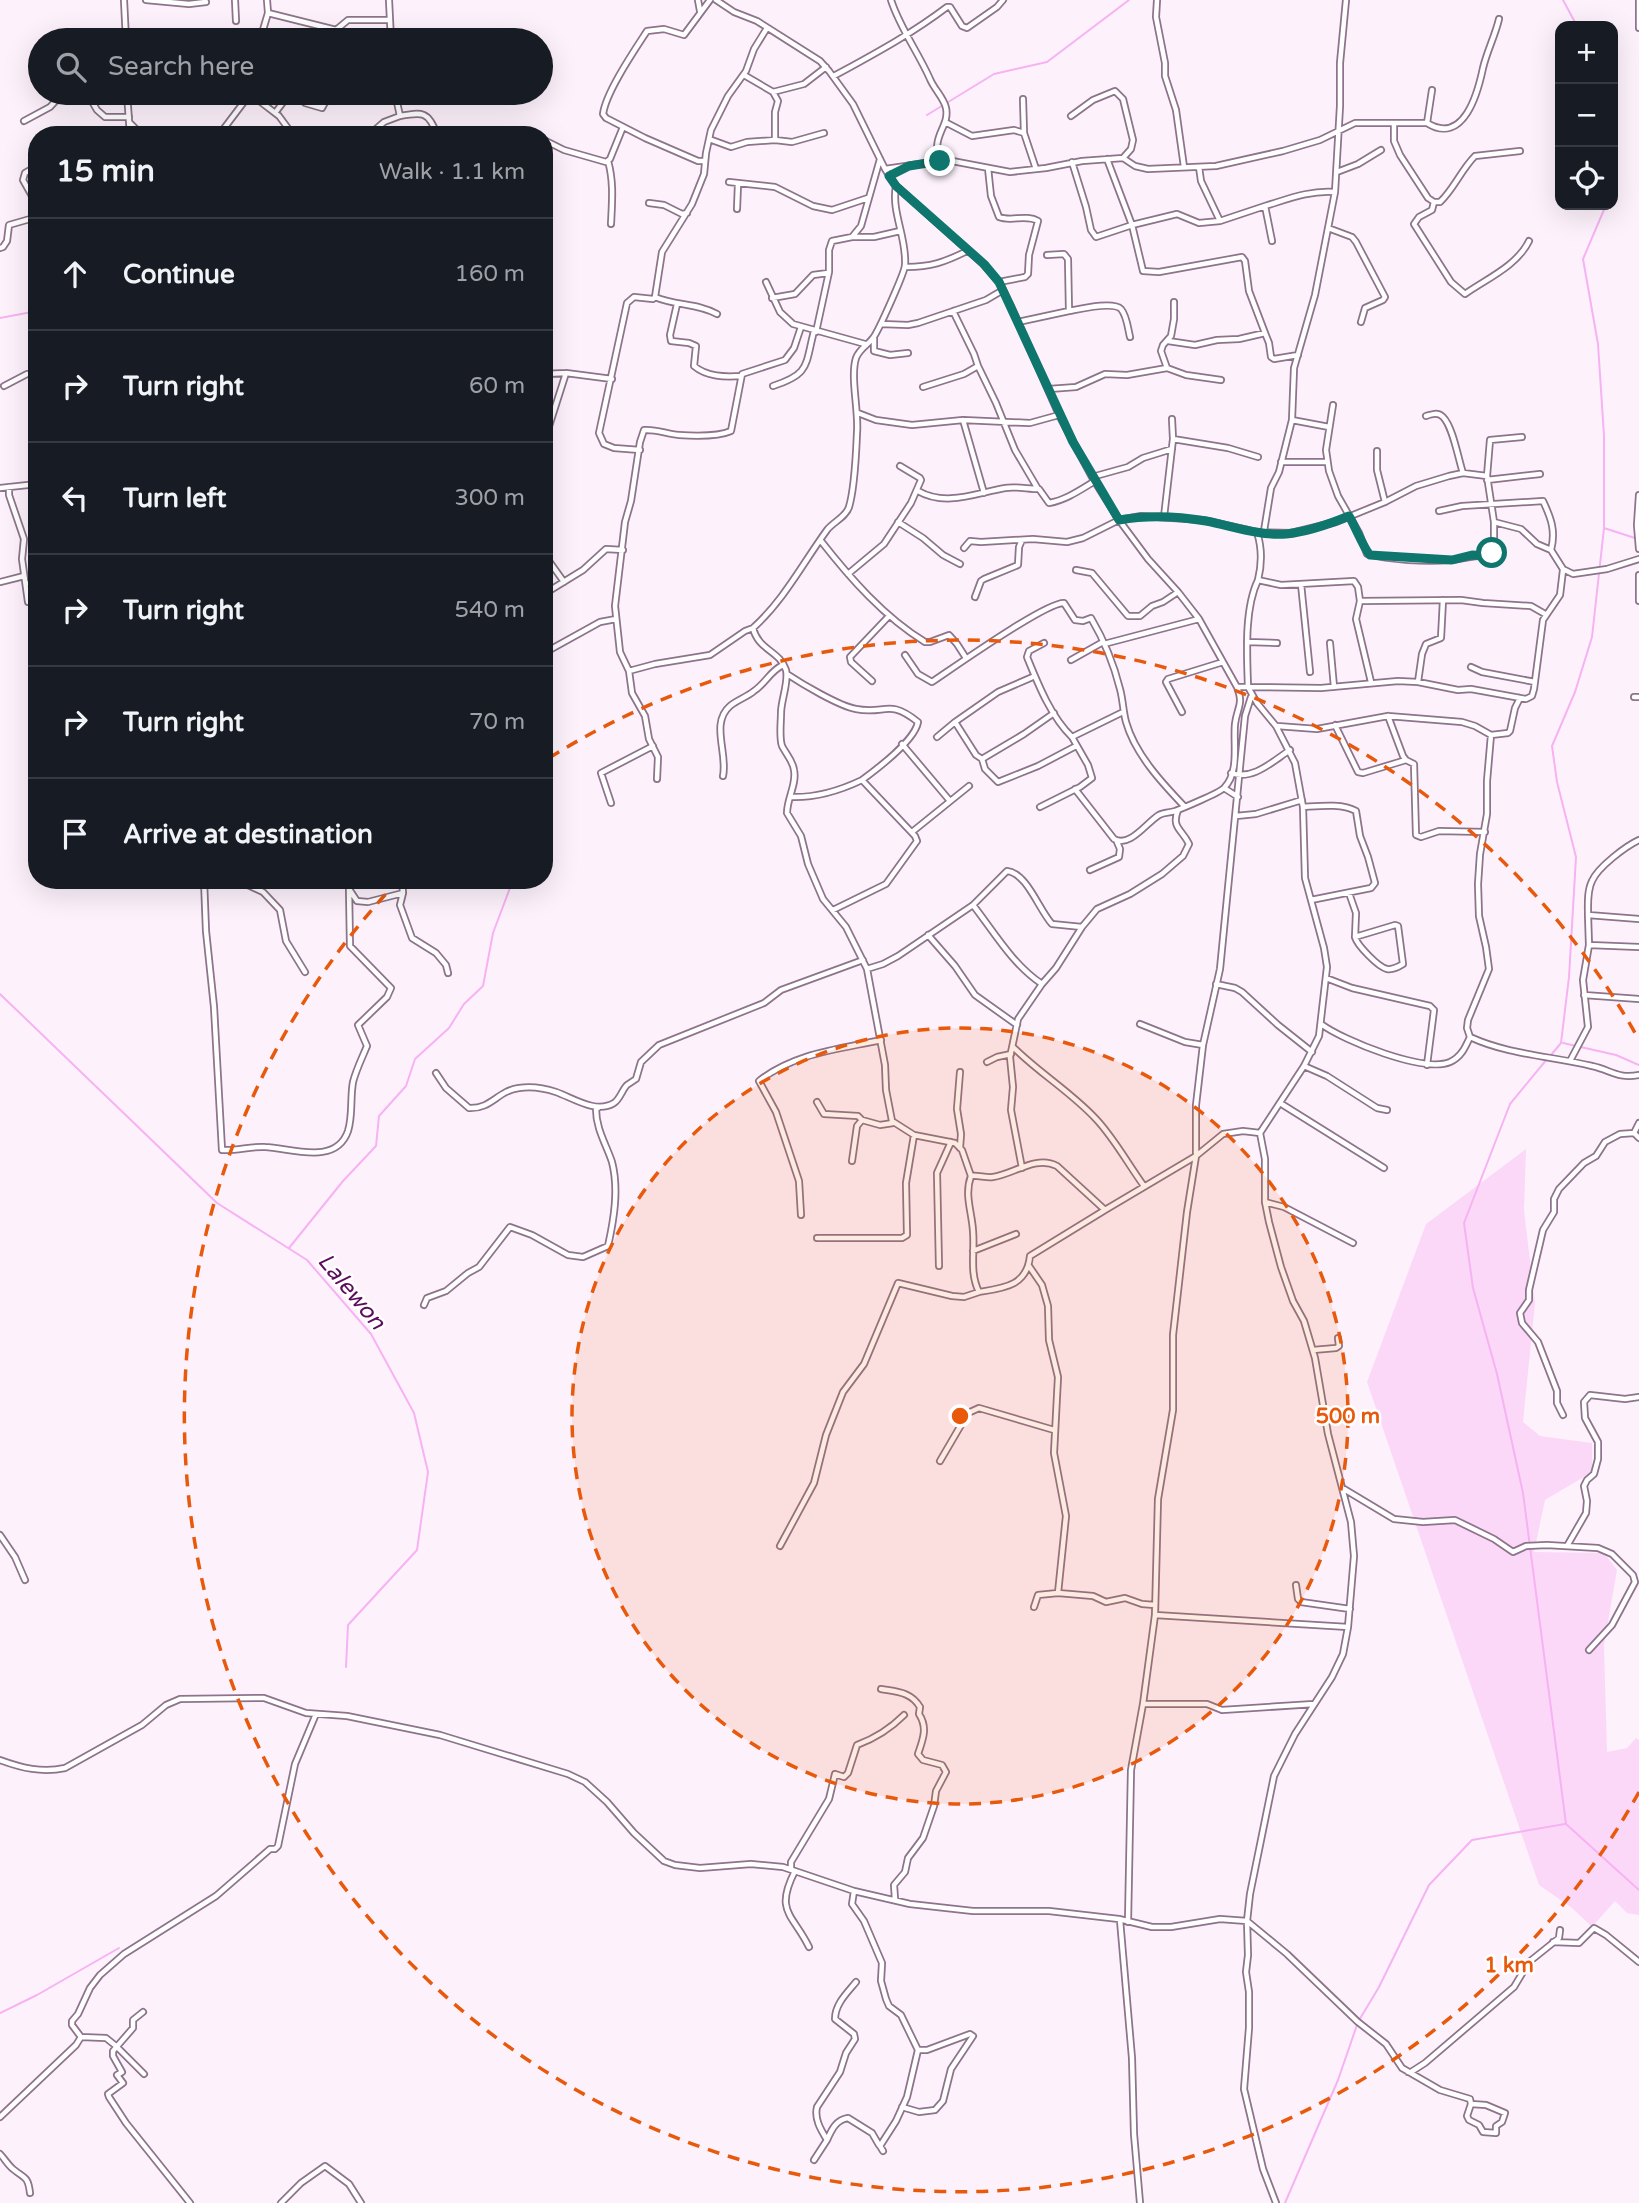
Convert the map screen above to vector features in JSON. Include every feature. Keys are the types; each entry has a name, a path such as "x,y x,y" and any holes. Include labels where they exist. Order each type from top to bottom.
{"street":[{"path":"124,0 125,28"},
{"path":"146,0 189,4 206,2"},
{"path":"235,0 236,21"},
{"path":"264,28 268,13 267,0"},
{"path":"389,0 390,28"},
{"path":"698,0 701,12"},
{"path":"705,161 685,156 604,117 604,107 648,31 664,29 684,35 709,0"},
{"path":"716,0 820,61 853,104 896,186 984,264 999,282 1059,415 1093,479 1148,559 1199,619 1237,687 1241,704 1235,723 1236,752 1224,788 1178,810 1162,813 1130,838 1117,842"},
{"path":"891,0 897,18 946,108 936,149 940,161"},
{"path":"834,76 868,59 947,7 950,7 962,26 967,28 1003,0"},
{"path":"1157,0 1156,17 1165,62 1165,76 1180,126 1184,167"},
{"path":"1276,2203 1263,2169 1244,2090 1249,2028 1247,1921 1255,1866 1274,1776 1295,1734 1343,1654 1354,1556 1351,1522 1328,1434 1313,1350 1281,1266 1265,1202 1265,1159 1260,1133 1304,1066 1319,1036 1326,978 1324,948 1305,878 1303,807 1295,763 1276,726 1248,687 1247,642 1251,598 1260,570 1260,532 1293,420 1294,368 1315,295 1335,192 1340,63 1346,0"},
{"path":"1639,0 1639,28"},
{"path":"268,13 328,28"},
{"path":"885,169 954,161 1010,172 1072,162 1123,158 1148,169 1216,166 1320,140 1355,123 1427,123 1436,128 1449,127 1465,118 1481,81 1499,19"},
{"path":"338,28 348,20 389,20"},
{"path":"656,297 662,252 688,212 705,174 709,139 720,110 744,75 754,49 767,28"},
{"path":"773,92 804,84 826,67"},
{"path":"744,75 773,92 778,101 774,124 775,140"},
{"path":"1427,123 1432,90"},
{"path":"1071,116 1093,100 1115,91 1123,99 1133,140 1131,149 1123,158"},
{"path":"1023,99 1024,133 1036,169"},
{"path":"24,121 52,105"},
{"path":"94,105 105,117 129,120 134,126"},
{"path":"128,105 129,126"},
{"path":"226,126 243,105"},
{"path":"265,105 286,126"},
{"path":"275,113 282,105"},
{"path":"398,105 400,116"},
{"path":"379,126 400,116 419,112 434,126"},
{"path":"944,122 972,136 1014,130 1024,133"},
{"path":"1394,124 1394,141 1400,155 1433,202 1440,202 1447,196 1475,156 1520,151"},
{"path":"611,224 613,199 608,161 623,127"},
{"path":"709,139 731,147 747,142 792,142 824,133"},
{"path":"553,145 598,161 608,161"},
{"path":"1337,172 1358,164 1381,150"},
{"path":"852,237 861,226 880,158"},
{"path":"1107,159 1132,225 1143,271 1172,270 1241,257 1245,261 1249,291 1269,343 1271,356 1274,359 1297,355"},
{"path":"1072,162 1094,235 1099,237 1132,225 1177,214 1199,223 1220,221 1296,196 1324,191 1335,192"},
{"path":"1199,167 1201,181 1220,221"},
{"path":"889,176 901,168"},
{"path":"988,168 990,196 999,217 1031,218 1038,221 1029,255 1028,274 999,282"},
{"path":"28,171 23,180 28,189"},
{"path":"729,182 775,187 813,206 832,210 869,198"},
{"path":"737,209 738,184"},
{"path":"629,671 710,655 753,628 784,594 828,530 849,507 854,480 858,413 854,369 858,354 874,337 881,324 905,267 895,201 896,186"},
{"path":"1433,202 1432,210 1414,224 1451,282 1465,295 1506,267 1524,251 1529,241"},
{"path":"649,203 664,205 682,214 688,212"},
{"path":"1265,206 1272,242"},
{"path":"0,248 7,241 9,225 28,220"},
{"path":"1328,228 1352,237 1384,297 1380,302 1365,308 1361,322"},
{"path":"773,386 799,376 806,362 828,273 832,242 900,231"},
{"path":"905,267 928,267 967,251"},
{"path":"1047,255 1064,254 1068,259 1069,311"},
{"path":"772,298 795,294 813,275 828,273"},
{"path":"766,282 772,298 785,318 815,332 866,345"},
{"path":"881,324 908,325 986,300 1003,290"},
{"path":"640,450 614,449 604,444 599,433 627,303 634,298 656,297 677,304 698,306 716,314"},
{"path":"1167,368 1161,351 1168,341 1174,318 1174,302"},
{"path":"677,304 671,341 689,342 696,346 694,366 698,370 716,376 741,376"},
{"path":"1018,322 1087,307 1115,306 1121,309 1125,316 1130,337"},
{"path":"953,311 1015,450 1049,503 1068,497 1093,479 1172,449"},
{"path":"657,779 658,761 645,716 632,693 629,671 620,652 615,619 625,522 640,442 644,430 653,429 676,435 714,435 731,431 742,374 785,360 794,348 801,327"},
{"path":"1168,341 1195,345 1265,333"},
{"path":"874,337 874,351 890,355 908,353"},
{"path":"923,387 964,374 978,366"},
{"path":"1049,389 1076,387 1105,374 1127,375 1167,368 1186,375 1222,380"},
{"path":"553,414 566,373"},
{"path":"4,386 28,374"},
{"path":"553,374 612,379"},
{"path":"1333,405 1327,462 1338,496 1359,533 1367,554 1452,560 1472,555 1490,556 1494,548 1494,522 1487,478 1491,439 1522,437"},
{"path":"858,413 876,420 912,425 963,420 1030,423 1059,415"},
{"path":"1426,416 1434,413 1441,414 1444,418 1463,473"},
{"path":"1164,517 1173,439 1172,419"},
{"path":"963,420 984,493"},
{"path":"1293,420 1329,427"},
{"path":"1173,439 1228,448 1258,457"},
{"path":"1377,451 1377,470 1385,502"},
{"path":"1281,462 1327,462"},
{"path":"848,574 884,544 918,491 920,478 900,466"},
{"path":"964,548 967,541 1067,542 1119,520 1141,516 1203,520 1260,532 1291,533 1336,522 1416,486 1463,473 1487,478 1540,474"},
{"path":"1,487 28,485"},
{"path":"9,487 9,495 24,539 22,559 28,603"},
{"path":"918,491 929,496 955,499 1009,487 1039,489"},
{"path":"1639,495 1639,549"},
{"path":"1439,512 1462,506 1543,501 1555,535 1551,550"},
{"path":"898,522 960,564"},
{"path":"1494,522 1521,529 1537,544 1551,550 1563,569 1569,573 1578,575 1639,559"},
{"path":"975,597 981,581 1018,565 1022,540"},
{"path":"821,541 848,574 889,616 925,642 948,635 965,658"},
{"path":"553,589 583,570 606,549 622,550"},
{"path":"553,567 564,582"},
{"path":"1076,569 1092,573 1128,616 1132,617 1140,616 1178,592"},
{"path":"1237,687 1335,687 1371,682 1418,682 1450,689 1471,689 1530,698 1533,694 1545,614 1560,595 1563,569"},
{"path":"1639,575 1639,601"},
{"path":"0,582 24,576"},
{"path":"1258,580 1282,585 1354,581 1358,587 1360,601 1356,619 1371,682"},
{"path":"1301,584 1310,672"},
{"path":"1360,601 1443,600 1531,606 1545,614"},
{"path":"1418,682 1426,644 1441,638 1443,600"},
{"path":"905,655 918,674 929,682 1060,602 1064,603 1075,620 1091,618 1104,643 1120,690 1126,723 1139,750 1185,807"},
{"path":"872,681 851,662 850,657 889,616"},
{"path":"553,648 600,622 615,619"},
{"path":"1071,660 1104,643 1199,619"},
{"path":"753,628 760,644 778,658 787,674 781,710 781,741 794,769 795,778 787,807 788,817 802,836 808,864 823,899 846,927 867,969 886,1065 887,1090 894,1123"},
{"path":"1247,642 1277,643"},
{"path":"1041,807 1089,781 1092,776 1072,737 1054,713 1027,657 1027,653 1044,643"},
{"path":"1330,643 1335,687"},
{"path":"1182,712 1166,682 1223,662"},
{"path":"723,776 723,714 730,706 753,692 783,664"},
{"path":"1471,667 1482,672 1535,682"},
{"path":"787,674 850,708 892,708 906,713 918,722 916,729 880,767 862,780 822,794 790,797"},
{"path":"937,737 998,692 1035,676"},
{"path":"1128,1922 1130,1770 1143,1704 1155,1615 1158,1499 1173,1410 1173,1335 1196,1156 1196,1105 1203,1045 1220,969 1245,716 1252,696"},
{"path":"1276,726 1317,729 1388,716 1462,722 1491,735 1510,731 1520,698"},
{"path":"1072,737 1123,712"},
{"path":"982,759 1054,713"},
{"path":"1388,716 1399,748 1406,760 1414,764 1416,835 1421,837 1439,831 1485,832"},
{"path":"956,722 976,755 982,759 985,769 998,782 1038,766 1076,746"},
{"path":"1335,725 1358,772 1363,773 1406,760"},
{"path":"1491,735 1487,781 1488,814 1480,854 1479,916 1489,970 1468,1020 1470,1037 1530,1056 1570,1061 1617,1075 1639,1074"},
{"path":"902,744 950,801"},
{"path":"611,803 601,773 653,746"},
{"path":"1231,773 1240,776 1252,774 1290,750"},
{"path":"833,909 862,898 886,884 917,841 912,832 862,780"},
{"path":"912,832 969,786"},
{"path":"1224,788 1238,797"},
{"path":"1075,789 1120,849 1119,857 1090,870"},
{"path":"1236,816 1256,814 1302,800"},
{"path":"1303,807 1331,806 1352,808 1356,811 1360,836 1375,883 1371,888 1311,900"},
{"path":"1022,1168 1011,1110 1011,1054 1017,1025 1033,996 1097,909 1111,905 1130,894 1184,856 1189,844 1176,826 1178,810"},
{"path":"1570,1061 1588,1027 1583,980 1589,945 1588,895 1592,881 1622,850 1639,840"},
{"path":"867,969 891,960 973,905 1002,874 1010,871 1015,872 1027,887 1052,924 1082,927"},
{"path":"204,889 222,1150 262,1146 314,1153 330,1150 343,1141 348,1130 353,1082 367,1046 358,1025 387,997 390,988 350,946 349,889"},
{"path":"256,889 280,910 286,941 305,972"},
{"path":"349,889 357,901 368,902 403,893"},
{"path":"403,889 400,905 412,938 436,953 446,965 448,973"},
{"path":"1349,893 1356,913 1356,937 1357,944 1384,969 1390,970 1403,964 1398,926 1356,937"},
{"path":"973,905 1006,949 1030,976 1042,984"},
{"path":"1588,915 1639,919"},
{"path":"928,935 955,966 975,995 1017,1025"},
{"path":"1589,945 1639,947"},
{"path":"436,1073 446,1088 469,1108 484,1107 505,1092 531,1086 598,1107 614,1103 626,1086 636,1079 641,1062 659,1045 764,1003 781,990 863,960"},
{"path":"1326,978 1352,988 1430,1006 1434,1010 1427,1065"},
{"path":"1216,984 1241,992 1312,1052"},
{"path":"1584,995 1639,999"},
{"path":"1140,1024 1185,1042 1203,1045"},
{"path":"1321,1024 1369,1048 1427,1065 1448,1063 1459,1057 1470,1037"},
{"path":"801,1215 799,1181 776,1112 760,1081 781,1067 816,1053 881,1040"},
{"path":"1012,1046 1031,1065 1076,1099 1098,1121 1144,1186"},
{"path":"987,1062 1011,1054"},
{"path":"1304,1066 1340,1083 1377,1108 1387,1110"},
{"path":"960,1072 957,1109 960,1148"},
{"path":"817,1102 824,1114 858,1116 862,1120 880,1125 894,1123 914,1135 951,1142 960,1148 971,1175 968,1198 974,1233 971,1263 979,1292"},
{"path":"1280,1102 1384,1168"},
{"path":"424,1305 427,1298 446,1291 479,1267 510,1227 532,1235 568,1255 583,1257 608,1246 616,1193 611,1160 596,1123 598,1107"},
{"path":"852,1161 857,1126 862,1120"},
{"path":"1563,1415 1545,1359 1535,1336 1521,1323 1521,1313 1529,1300 1543,1230 1554,1212 1554,1199 1559,1189 1584,1163 1596,1156 1605,1142 1620,1133 1637,1135 1639,1123"},
{"path":"780,1546 814,1483 826,1435 843,1392 864,1364 898,1283 964,1297 1005,1288 1018,1281 1029,1266 1030,1256 1196,1156 1223,1134 1244,1131 1260,1133"},
{"path":"817,1238 907,1236 906,1183 914,1135"},
{"path":"939,1266 937,1173 951,1142"},
{"path":"971,1175 992,1177 1033,1164 1049,1162 1057,1166 1105,1210"},
{"path":"1265,1202 1284,1207 1353,1243"},
{"path":"972,1252 1016,1234"},
{"path":"1029,1266 1042,1285 1048,1306 1049,1340 1058,1377 1054,1453 1066,1516 1058,1593"},
{"path":"1313,1350 1336,1348 1339,1346 1338,1338"},
{"path":"1567,1546 1586,1513 1584,1486 1594,1475 1598,1460 1598,1442 1585,1418 1584,1402 1590,1395 1625,1399 1639,1397"},
{"path":"940,1461 968,1413 979,1408 1054,1430"},
{"path":"1343,1488 1394,1519 1423,1522 1455,1520 1494,1539 1513,1552 1526,1546 1573,1545 1580,1549 1598,1548 1612,1554 1633,1575 1635,1582 1612,1625 1589,1650"},
{"path":"0,1535 15,1557 25,1580"},
{"path":"1296,1586 1301,1602 1350,1609"},
{"path":"1034,1607 1038,1595 1058,1593 1093,1596 1106,1602 1125,1598 1155,1605"},
{"path":"1155,1615 1348,1628"},
{"path":"881,1689 904,1693 915,1699 925,1723 918,1754 923,1759 942,1765 946,1772 936,1791 923,1838 908,1858 905,1872 894,1885 895,1899"},
{"path":"0,1760 33,1770 65,1768 142,1725 166,1706 180,1699 264,1698 316,1714 401,1725 568,1774 585,1782 664,1861 675,1865 700,1868 751,1864 783,1867 854,1891 910,1904 973,1911 1049,1911 1119,1919 1152,1927 1171,1927 1220,1919 1247,1921 1386,2044 1399,2065 1407,2072 1440,2090 1470,2099 1467,2116 1469,2120 1479,2125 1483,2132 1496,2133 1496,2126 1502,2122 1505,2113 1486,2105 1471,2104"},
{"path":"1143,1704 1207,1704 1222,1710 1315,1704"},
{"path":"81,2037 72,2021 100,1975 134,1946 216,1896 270,1849 278,1846 295,1764 316,1714"},
{"path":"809,1947 792,1919 784,1898 793,1870 791,1862 829,1799 835,1774 844,1777 848,1773 857,1745 891,1728 904,1715"},
{"path":"814,2160 840,2119 848,2118 872,2133 881,2148 911,2086 918,2050 901,2015 889,2006 881,1981 882,1963 864,1921 852,1903 854,1891"},
{"path":"1119,1919 1132,2058 1134,2134 1140,2203"},
{"path":"1553,1942 1579,1943 1594,1928 1639,1962"},
{"path":"1407,2072 1425,2063 1514,1987 1529,1962 1559,1938 1560,1930"},
{"path":"827,2140 815,2114 840,2072 846,2053 855,2039 854,2034 835,2019 835,2012 856,1982"},
{"path":"144,2012 133,2020 133,2028 113,2051 122,2072 117,2075 123,2083 108,2094 126,2123 190,2203"},
{"path":"902,2107 919,2112 935,2110 943,2101 951,2069 973,2036 970,2034 926,2050 918,2050"},
{"path":"81,2037 100,2036 116,2046 144,2074"},
{"path":"0,2117 76,2045 81,2037"},
{"path":"0,2154 29,2182 30,2193"},
{"path":"281,2203 325,2165 349,2184 361,2203"}],"shaded area":[{"path":"1526,1149 1524,1210 1535,1303 1523,1422 1540,1436 1592,1443 1592,1472 1545,1500 1534,1552 1604,1553 1617,1570 1604,1645 1607,1752 1627,1748 1636,1738 1639,1740 1639,1915 1627,1913 1615,1901 1592,1927 1572,1908 1539,1885 1367,1382 1426,1224"}],"waterway":[{"path":"927,115 994,74 1047,62 1129,0"},
{"path":"1563,0 1574,21"},
{"path":"1551,1055 1561,1043 1569,977 1576,857 1557,782 1552,746 1575,692 1592,637 1604,528 1604,436 1598,344 1583,259 1604,210"},
{"path":"0,318 28,313"},
{"path":"1604,528 1638,539"},
{"path":"289,1248 343,1181 376,1146 379,1116 406,1086 415,1059 449,1028 464,1004 483,986 493,933 510,889"},
{"name":"Lalewon","path":"0,994 217,1203 307,1260 371,1334 414,1413 428,1472 417,1550 348,1625 346,1667"},
{"path":"1563,1043 1616,1055 1639,1065"},
{"path":"1547,1059 1510,1104 1464,1223 1473,1288 1497,1374 1523,1493 1566,1824 1639,1890"},
{"path":"1285,2203 1338,2080 1358,2022 1379,1987 1429,1885 1472,1840 1565,1824"},
{"path":"0,2013 119,1948"}],"route":[{"path":"940,161 901,168 889,176 896,186 984,264 999,282 1059,415 1119,520 1158,516 1203,520 1257,532 1285,534 1336,522 1349,516 1367,554 1370,555 1452,560 1472,555 1490,556 1492,553"}]}
